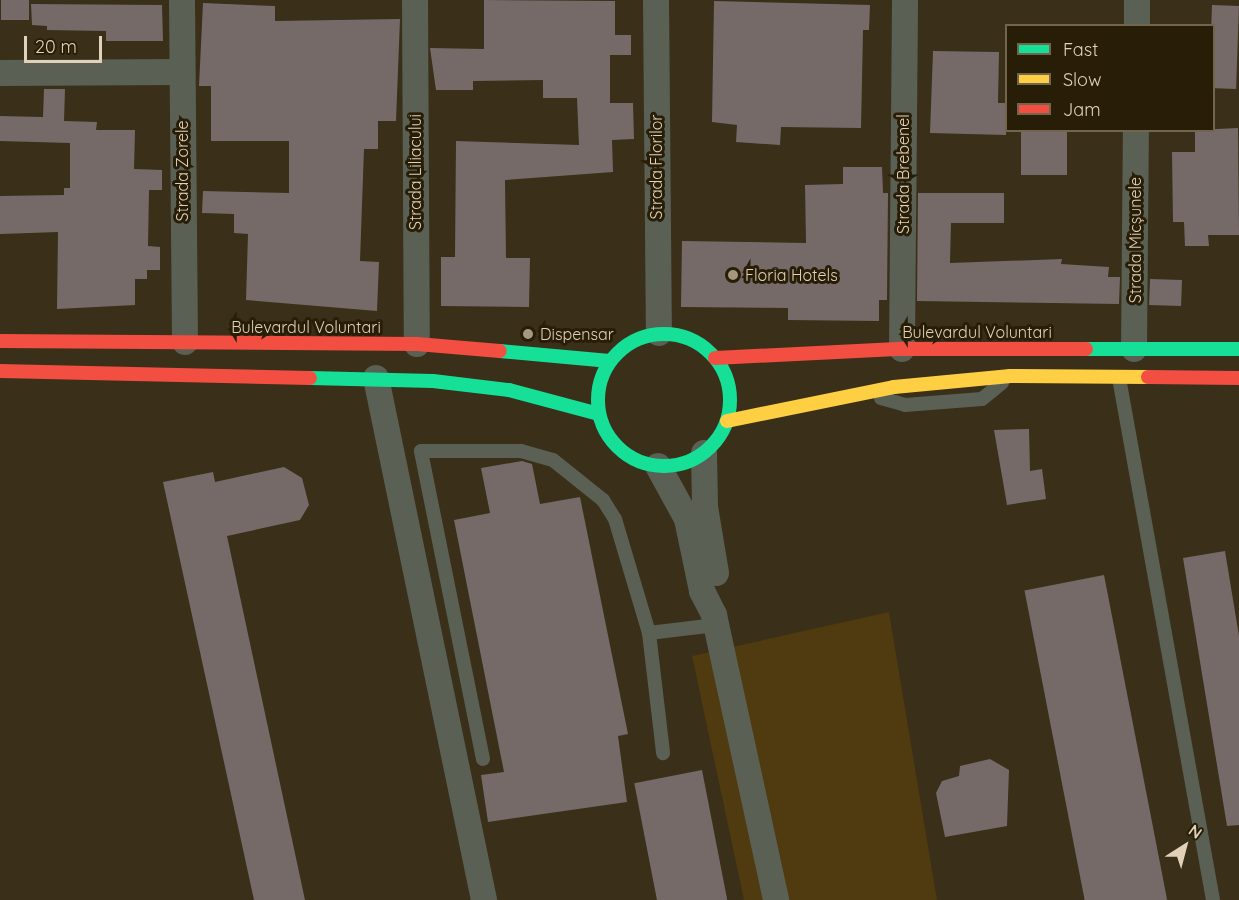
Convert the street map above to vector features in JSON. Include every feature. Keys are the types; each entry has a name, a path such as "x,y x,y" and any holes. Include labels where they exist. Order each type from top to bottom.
{"highway":[{"path":"659,333 699,343 715,358 729,388 727,421 704,453 658,466 620,449 599,414 601,377 610,361 623,347 659,333"},
{"name":"Bulevardul Voluntari","path":"0,341 417,344 610,361"},
{"name":"Bulevardul Voluntari","path":"715,358 902,349 1239,349"},
{"path":"0,371 376,378 509,390 599,414"},
{"path":"727,421 862,393 1010,376 1239,378"}],"street":[{"name":"Strada Zorele","path":"182,0 185,342"},
{"name":"Strada Liliacului","path":"416,0 417,344"},
{"name":"Strada Florilor","path":"656,0 659,333"},
{"name":"Strada Brebenel","path":"902,349 904,0"},
{"path":"1137,0 1137,24"},
{"path":"0,73 181,72"},
{"name":"Strada Micșunele","path":"1134,349 1136,132"},
{"path":"376,378 484,900"},
{"path":"704,453 705,507 718,588 715,620"},
{"path":"658,466 687,519 702,591 715,620 776,900"}],"lane":[{"path":"862,393 905,405 982,399 1010,376"},
{"path":"1119,378 1213,900"},
{"path":"483,759 421,451 521,452 553,460 579,479 615,519 649,633 663,753"},
{"path":"649,633 715,620"}],"shaded area":[{"path":"889,612 937,900 744,900 692,656"}],"building":[{"path":"1,0 29,0 29,20 1,20"},
{"path":"484,0 615,1 615,35 631,35 631,55 610,55 610,103 633,103 634,139 612,140 613,172 505,180 506,258 530,258 529,307 441,306 441,257 455,257 456,141 579,145 577,98 543,98 543,80 473,81 473,90 436,90 430,48 484,49"},
{"path":"714,1 870,5 869,30 863,30 861,128 781,127 780,145 736,142 737,125 712,122"},
{"path":"203,3 275,6 275,21 400,19 396,121 378,121 378,149 364,149 360,261 379,262 377,311 246,300 248,234 234,233 234,214 202,213 203,191 289,193 289,141 211,141 211,86 199,86"},
{"path":"31,4 162,5 163,41 106,41 106,31 47,30 47,26 32,25"},
{"path":"1212,5 1239,6 1236,89 1215,88 1215,24 1211,24"},
{"path":"933,51 999,52 998,103 1005,103 1006,135 930,133"},
{"path":"44,89 65,89 64,121 97,122 96,130 135,130 134,169 162,170 162,190 149,190 148,246 160,247 160,270 147,270 147,279 135,279 135,305 57,309 58,232 0,234 0,196 64,195 64,188 70,188 70,143 0,141 0,116 43,117"},
{"path":"1238,128 1239,235 1208,235 1209,246 1185,246 1184,222 1173,222 1172,152 1195,152 1195,132 1215,132 1215,129"},
{"path":"1021,132 1067,132 1067,175 1021,175"},
{"path":"843,167 882,167 883,193 888,193 887,300 879,300 879,321 788,320 788,308 681,307 682,241 806,243 805,185 843,184"},
{"path":"918,193 1004,193 1004,223 951,223 950,263 1062,259 1061,264 1109,267 1108,277 1120,277 1119,304 917,301"},
{"path":"1150,279 1182,280 1181,306 1149,305"},
{"path":"1029,429 1030,471 1042,469 1046,499 1007,505 994,430"},
{"path":"522,461 532,464 540,504 580,497 628,734 618,736 627,802 488,822 481,775 504,772 454,520 490,513 481,468"},
{"path":"284,467 302,478 309,505 300,520 227,536 305,900 254,900 163,482 213,472 215,482"},
{"path":"1225,551 1239,636 1239,825 1227,826 1183,558"},
{"path":"1104,575 1167,900 1085,900 1024,590"},
{"path":"990,759 1009,770 1007,826 945,837 936,793 942,781 959,776 960,766"},
{"path":"702,770 727,900 657,900 634,783"}],"traffic: fast":[{"path":"664,334 689,339 711,353 725,375 730,400 725,425 711,447 689,461 664,466 639,461 617,447 603,425 598,400 603,375 617,353 639,339 664,334"},
{"path":"1086,349 1239,349"},
{"path":"500,351 610,361"},
{"path":"310,378 433,381 509,390 599,414"}],"traffic: slow":[{"path":"727,421 894,387 1010,376 1148,377"}],"traffic: jam":[{"path":"0,341 417,344 500,351"},
{"path":"715,358 902,349 1086,349"},
{"path":"0,371 310,378"},
{"path":"1148,377 1239,378"}],"place":[{"name":"Floria Hotels","path":"733,275"},
{"name":"Dispensar","path":"528,334"}]}
